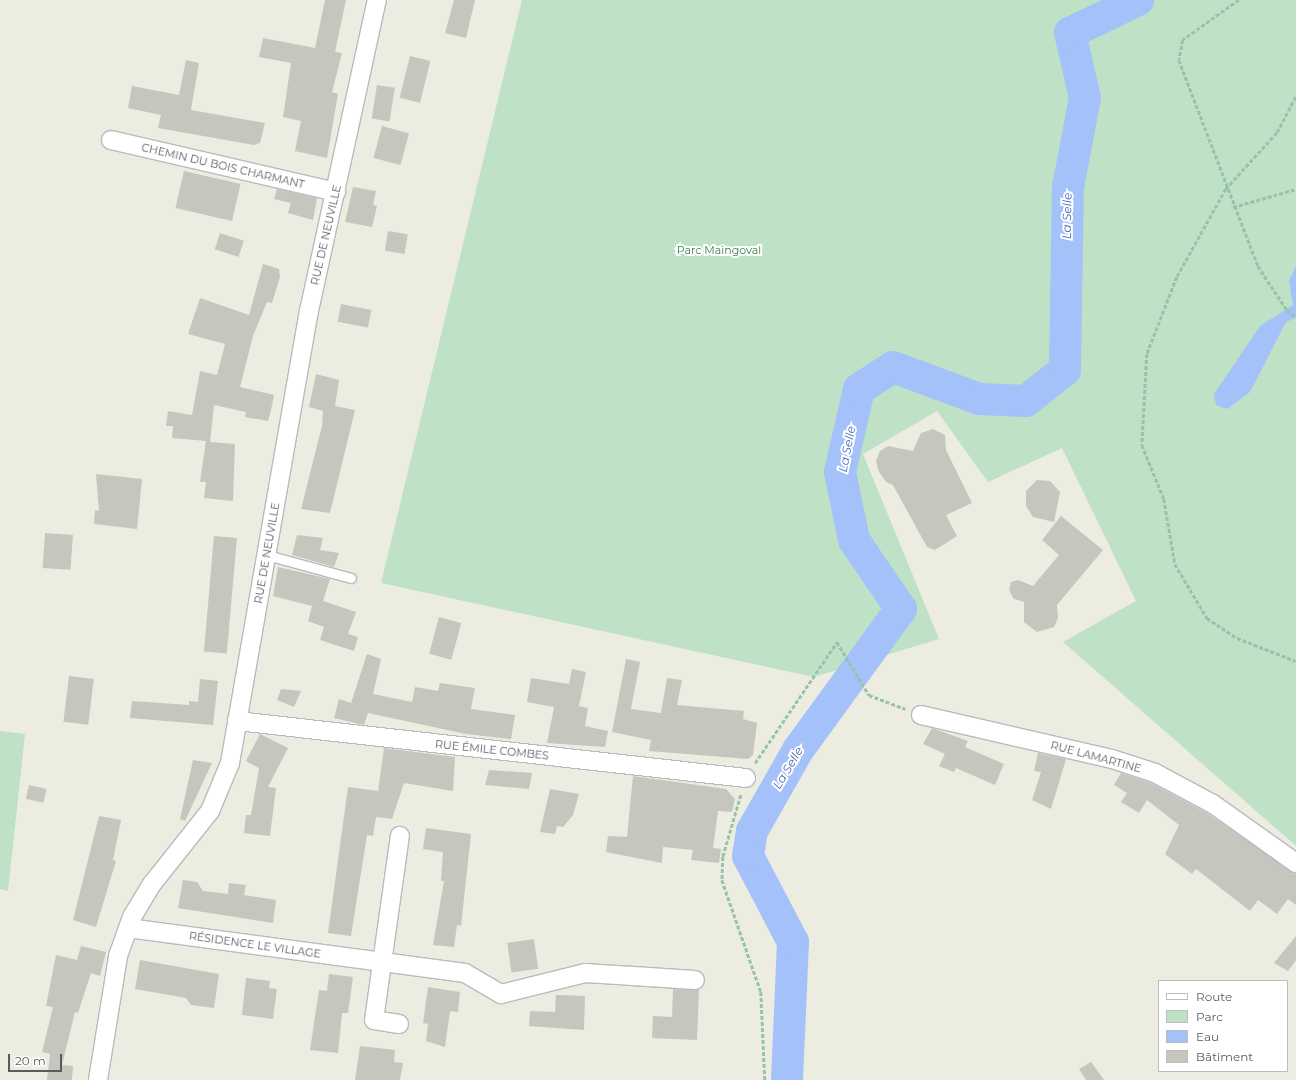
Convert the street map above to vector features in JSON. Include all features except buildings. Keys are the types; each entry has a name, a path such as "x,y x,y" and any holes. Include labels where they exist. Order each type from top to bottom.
{"street":[{"name":"RUE DE NEUVILLE","path":"98,1080 116,969 128,928 144,895 216,800 230,763 309,311 377,0"},
{"name":"CHEMIN DU BOIS CHARMANT","path":"111,140 336,192"},
{"name":"RUE LAMARTINE","path":"921,715 1112,759 1155,773 1213,804 1296,862"},
{"name":"RUE ÉMILE COMBES","path":"237,721 746,778"},
{"path":"399,1024 374,1020 400,836"},
{"name":"RÉSIDENCE LE VILLAGE","path":"128,928 465,973 501,994 592,972 695,980"}],"lane":[{"path":"267,555 351,578"}],"path":[{"path":"1239,0 1183,40 1179,60 1226,189 1258,266 1287,310 1296,317"},
{"path":"1296,97 1277,133 1226,189 1177,277 1148,354 1142,445 1164,499 1174,564 1207,618 1237,638 1296,661"},
{"path":"1233,207 1296,189"},
{"path":"765,1080 761,992 722,880 723,857 746,778 837,642 869,695 921,715"}],"green space":[{"name":"Parc Maingoval","path":"522,0 1296,0 1296,846 1063,642 1136,601 1062,448 988,482 937,411 863,454 939,639 814,677 381,583"},
{"path":"0,731 25,734 8,891 0,889"}],"water":[{"path":"1296,266 1296,318 1286,322 1250,392 1227,409 1216,405 1214,394 1260,326 1293,305 1289,281"}],"waterway":[{"name":"La Selle","path":"787,1080 793,942 748,856 752,831 798,750 901,609 854,540 840,472 859,389 893,367 979,399 1026,401 1065,370 1068,187 1085,98 1070,33 1138,0"}]}
